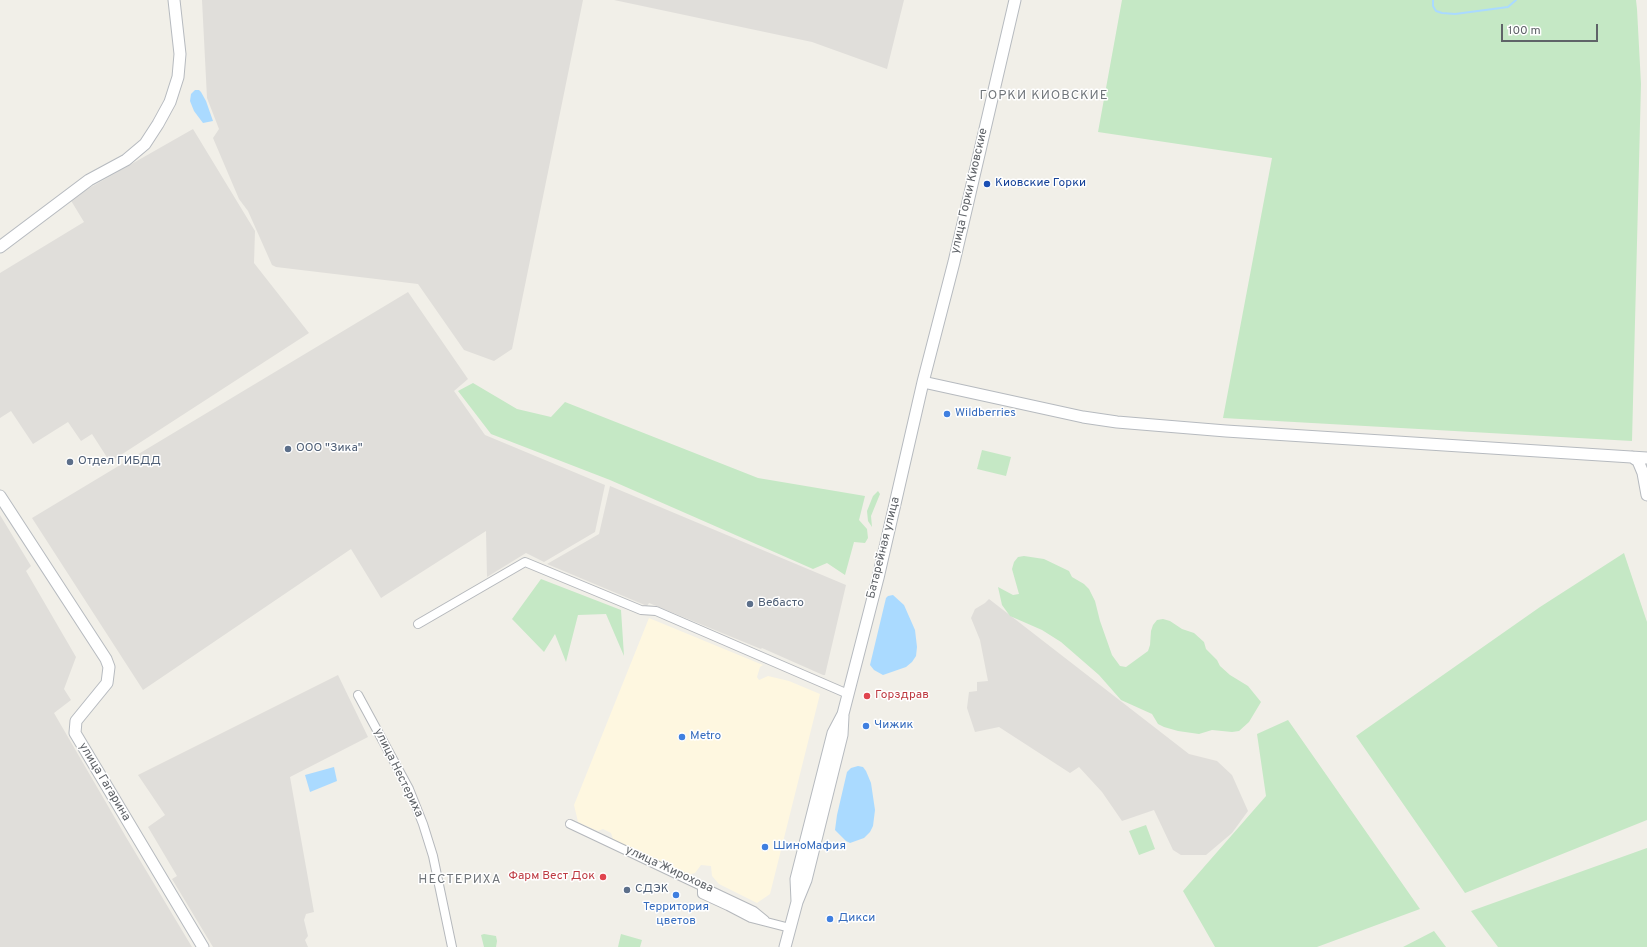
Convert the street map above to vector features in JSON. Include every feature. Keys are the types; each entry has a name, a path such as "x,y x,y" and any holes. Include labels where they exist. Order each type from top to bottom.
{"street":[{"path":"0,247 88,180 126,160 145,144 170,102 178,77 180,54 174,0"},
{"name":"улица Горки Киовские","path":"923,382 954,262 1015,0"},
{"path":"923,382 1083,417 1117,422 1226,431 1647,458"},
{"name":"Батарейная улица","path":"785,947 798,901 806,880 842,735 843,714 879,570 923,382"},
{"path":"1632,457 1638,461 1643,473 1647,496"},
{"name":"улица Гагарина","path":"0,496 106,659 109,667 107,683 76,721 75,733 203,947"},
{"path":"418,624 525,562 641,610 656,611 848,694"},
{"name":"улица Нестериха","path":"358,695 409,789 423,824 432,856 452,947"},
{"name":"улица Жирохова","path":"570,824 702,890 751,918 765,920 790,928"}],"shaded area":[{"path":"202,0 583,0 512,349 494,361 464,350 418,284 276,267 272,265 248,211 239,199 213,138 219,129 207,98"},
{"path":"614,0 904,0 887,69 812,42"},
{"path":"193,129 255,231 254,263 309,333 110,462 92,434 81,441 68,422 33,444 11,411 0,418 0,273 84,222 70,199"},
{"path":"408,292 468,379 454,391 485,435 605,485 595,532 544,562 526,553 487,577 486,531 381,598 351,549 143,690 32,518"},
{"path":"610,486 846,585 825,675 649,603 647,606 547,564 599,534"},
{"path":"0,515 31,566 26,571 76,657 64,689 71,700 54,713 192,947 0,947"},
{"path":"989,599 1189,754 1217,761 1232,775 1248,811 1232,833 1206,855 1181,855 1173,850 1154,810 1122,821 1102,792 1079,767 1070,773 999,727 975,732 967,708 969,692 977,691 977,682 988,681 980,640 971,618 975,609"},
{"path":"649,618 763,665 760,667 757,677 759,680 768,676 789,681 820,694 770,894 757,903 719,884 712,876 711,866 701,865 695,873 683,875 613,839 611,833 603,829 598,831 578,822 574,805"},
{"path":"338,675 368,737 290,777 314,912 306,914 304,920 308,936 305,940 308,947 213,947 172,879 177,876 148,827 165,815 138,775"}],"green space":[{"path":"1122,0 1636,0 1641,84 1632,441 1223,418 1272,158 1098,132"},
{"path":"473,383 517,409 551,417 565,402 758,478 865,496 859,520 867,529 868,538 865,543 854,542 845,575 827,563 813,569 610,480 491,434 458,391"},
{"path":"982,450 1011,457 1006,476 977,469"},
{"path":"878,491 880,494 871,516 872,527 868,521 867,511 873,496"},
{"path":"1624,553 1647,622 1647,820 1465,893 1356,736 1540,607"},
{"path":"1024,556 1044,559 1069,571 1072,577 1084,584 1089,589 1095,601 1100,621 1112,655 1120,666 1126,667 1148,651 1151,631 1157,620 1163,619 1170,621 1182,629 1194,633 1204,642 1206,649 1217,660 1220,666 1230,675 1248,686 1261,702 1249,722 1239,731 1232,732 1212,730 1199,734 1178,731 1158,724 1152,714 1121,700 1099,675 1061,642 1042,630 1010,616 1002,605 998,587 1013,595 1019,594 1012,569 1014,562 1018,557"},
{"path":"541,579 621,610 624,656 606,614 578,615 566,662 555,634 544,652 512,619"},
{"path":"1288,720 1420,909 1317,947 1215,947 1183,891 1266,796 1257,734"},
{"path":"1146,825 1155,849 1139,855 1129,831"},
{"path":"1647,848 1647,947 1498,947 1471,911"},
{"path":"1434,931 1446,947 1403,947"},
{"path":"621,934 642,940 640,947 618,947"},
{"path":"481,935 496,936 496,947 484,947"}],"water":[{"path":"195,90 199,90 201,92 213,121 203,123 194,111 190,101 191,94"},
{"path":"893,595 904,605 915,630 917,647 916,656 906,667 883,675 874,670 870,665 886,598"},
{"path":"858,766 863,767 871,783 875,810 873,826 870,832 864,838 850,843 835,830 847,772 851,768"},
{"path":"334,767 337,781 310,792 305,775"}],"waterway":[{"path":"1433,0 1433,6 1436,11 1455,14 1508,7 1516,0"}],"place":[{"name":"Киовские Горки","path":"987,184"},
{"name":"Wildberries","path":"947,414"},
{"name":"ООО \"Зика\"","path":"288,449"},
{"name":"Отдел ГИБДД","path":"70,462"},
{"name":"Вебасто","path":"750,604"},
{"name":"Горздрав","path":"867,696"},
{"name":"Чижик","path":"866,726"},
{"name":"Metro","path":"682,737"},
{"name":"ШиноМафия","path":"765,847"},
{"name":"Фарм Вест Док","path":"603,877"},
{"name":"СДЭК","path":"627,890"},
{"name":"Территория цветов","path":"676,895"},
{"name":"Дикси","path":"830,919"}],"district":[{"name":"ГОРКИ КИОВСКИЕ","path":"1044,96"},
{"name":"НЕСТЕРИХА","path":"460,880"}]}
